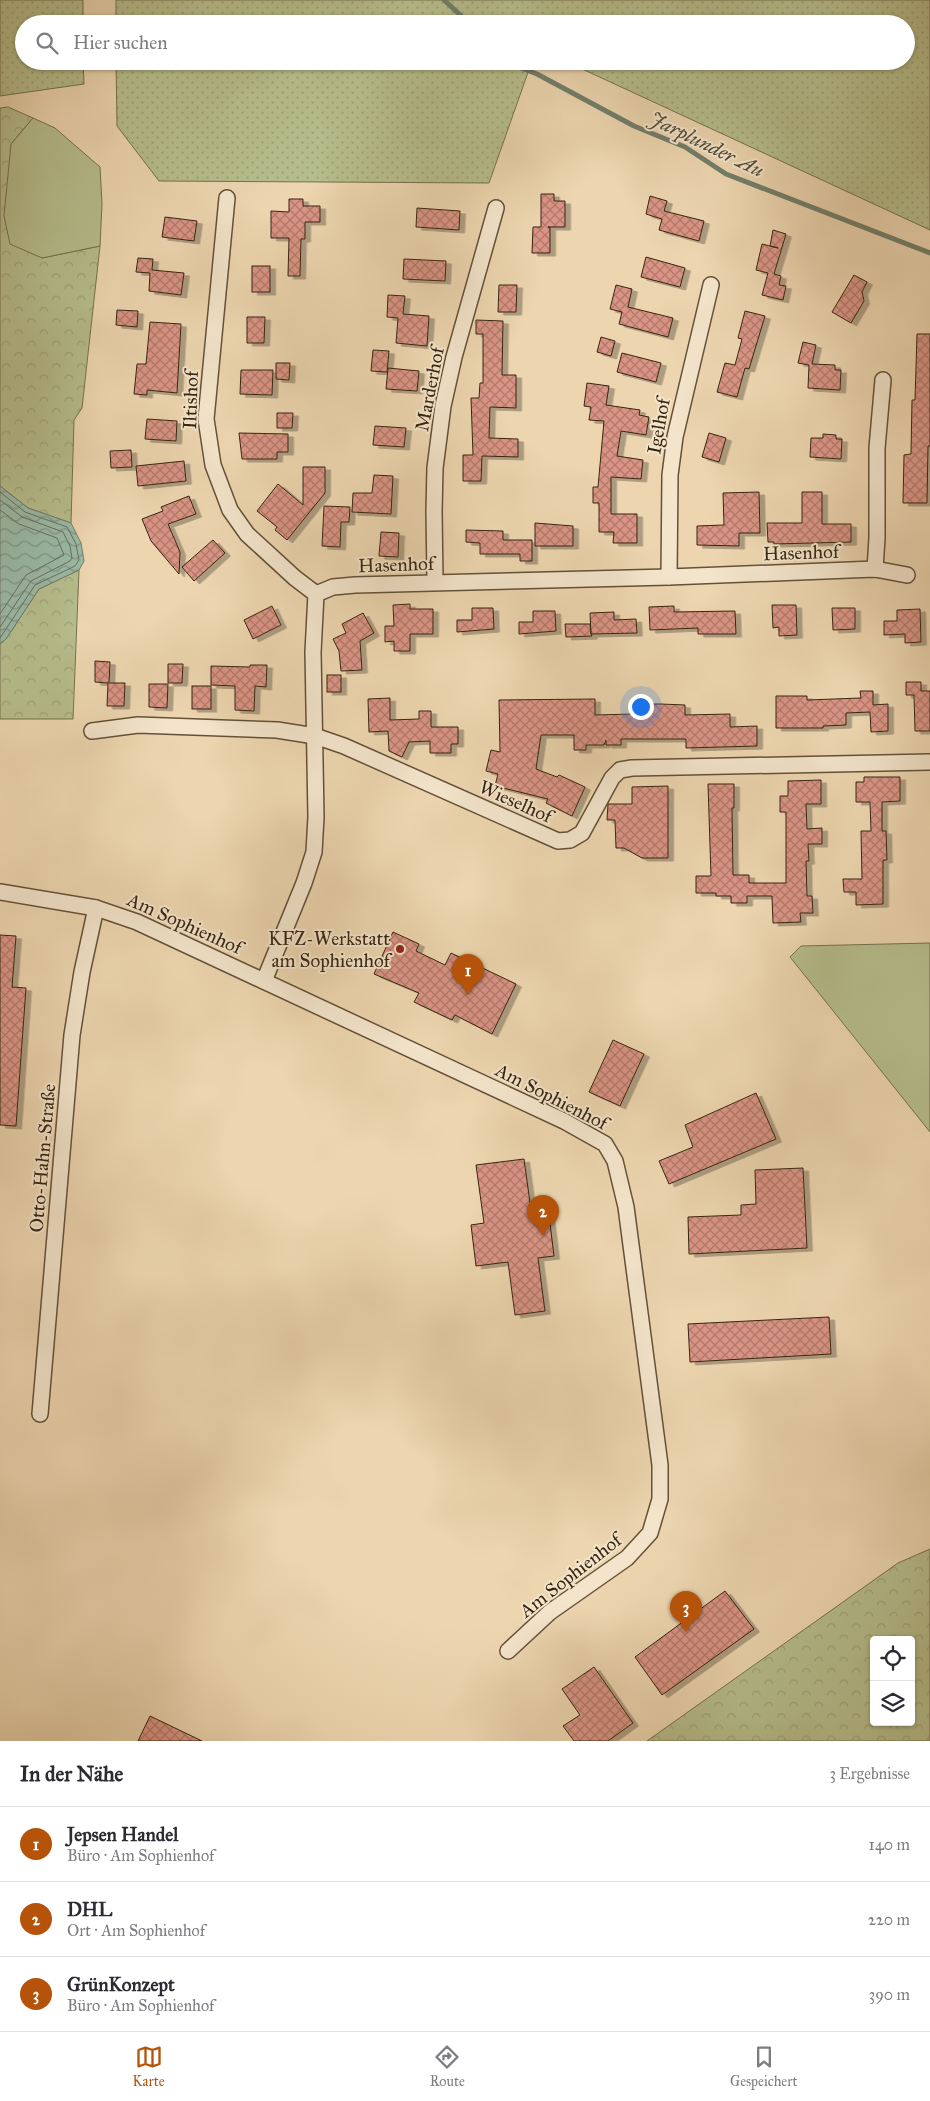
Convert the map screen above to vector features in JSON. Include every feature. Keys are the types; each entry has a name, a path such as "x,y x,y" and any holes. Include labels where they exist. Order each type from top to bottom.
{"street":[{"name":"Iltishof","path":"227,198 206,419 213,465 230,510 247,534 295,578 316,594"},
{"name":"Marderhof","path":"435,582 435,468 443,406 454,357 496,208"},
{"name":"Igelhof","path":"669,577 670,475 675,437 711,285"},
{"path":"875,569 877,448 882,380"},
{"name":"Hasenhof","path":"316,594 333,587 435,582 669,577 875,569 907,575"},
{"path":"264,980 304,884 314,852 316,817 313,643 316,594"},
{"name":"Wieselhof","path":"92,731 138,726 277,730 315,736 344,746 558,842 570,840 582,833 612,778 620,770 930,762"},
{"name":"Am Sophienhof","path":"0,892 96,908 137,922 590,1134 604,1144 616,1161 627,1213 660,1465 660,1499 650,1533 627,1558 550,1612 508,1651"},
{"name":"Otto-Hahn-Straße","path":"40,1414 72,1035 82,972 96,908"}],"green space":[{"path":"0,0 83,0 83,15 15,15 15,70 83,70 84,84 0,96"},
{"path":"116,0 930,0 930,230 584,70 915,70 915,15 116,15"},
{"path":"116,70 529,70 489,183 159,181 117,126"},
{"path":"8,107 33,118 11,144 42,258 100,246 82,408 74,420 71,523 28,508 0,486 0,108"},
{"path":"33,118 55,128 100,167 102,204 100,246 42,258 10,244 4,216 11,144"},
{"path":"79,570 73,719 0,719 0,644 6,639 39,589"},
{"path":"930,943 930,1132 790,957 801,946"},
{"path":"930,1549 930,1741 647,1741 898,1563"}],"water":[{"path":"0,486 28,508 71,523 81,543 84,561 79,570 39,589 6,639 0,644"}],"building":[{"path":"541,194 554,194 554,201 565,201 565,227 550,227 550,253 532,253 533,227 541,227"},
{"path":"650,196 667,201 664,211 704,221 699,241 659,230 662,219 646,214"},
{"path":"289,199 303,199 303,206 320,206 320,222 305,222 305,239 301,239 300,276 288,276 289,238 271,238 271,211 289,212"},
{"path":"417,208 460,211 459,230 416,227"},
{"path":"165,217 197,221 194,241 162,237"},
{"path":"773,230 786,234 774,274 781,276 779,285 786,286 783,300 762,295 768,273 756,270 762,244 770,246"},
{"path":"646,257 685,268 680,287 641,277"},
{"path":"138,258 153,259 152,270 184,273 181,295 149,291 150,273 136,272"},
{"path":"404,259 446,261 445,281 403,279"},
{"path":"252,266 270,266 270,292 252,292"},
{"path":"854,275 867,282 862,292 864,301 851,323 832,312"},
{"path":"499,285 517,285 516,312 498,312"},
{"path":"616,285 632,289 628,307 673,318 668,337 619,324 622,312 610,309"},
{"path":"388,295 405,296 403,314 429,316 427,346 396,343 398,318 387,317"},
{"path":"117,310 138,311 137,327 116,325"},
{"path":"745,311 765,316 749,369 745,368 737,397 717,392 725,363 735,365 742,339 738,338"},
{"path":"247,317 265,317 264,343 247,343"},
{"path":"476,320 503,321 502,375 516,375 516,408 490,407 489,438 518,439 518,457 482,456 481,481 463,481 463,455 473,455 471,398 479,398 480,383 483,383 483,334 476,334"},
{"path":"150,322 181,324 177,393 147,390 147,395 134,394 137,364 146,364"},
{"path":"917,334 930,334 930,446 928,446 927,503 903,503 904,455 911,454 912,400 915,400"},
{"path":"601,337 615,341 611,356 597,352"},
{"path":"803,342 816,345 812,364 835,365 835,370 841,370 840,390 808,388 809,365 798,363"},
{"path":"373,350 389,351 387,372 371,371"},
{"path":"622,353 661,363 656,382 617,372"},
{"path":"276,363 290,363 289,380 276,379"},
{"path":"388,368 419,371 417,391 386,389"},
{"path":"241,370 273,370 272,395 240,394"},
{"path":"587,383 609,386 606,405 640,410 639,415 649,417 646,435 621,431 617,456 643,460 641,479 611,477 611,514 637,514 637,543 613,543 614,532 599,532 599,503 593,503 593,487 598,487 604,421 589,420 591,407 584,406"},
{"path":"277,413 293,413 292,428 277,428"},
{"path":"147,419 177,421 176,441 145,439"},
{"path":"375,426 406,428 404,447 373,445"},
{"path":"239,433 288,434 288,452 277,452 277,459 242,459"},
{"path":"709,433 726,438 719,462 702,457"},
{"path":"823,434 836,435 836,439 842,439 841,459 810,457 811,438 823,438"},
{"path":"131,450 132,467 111,468 110,451"},
{"path":"184,461 186,481 138,486 136,466"},
{"path":"303,467 325,467 325,493 287,540 275,530 277,527 257,511 278,484 303,505"},
{"path":"374,475 393,476 391,514 352,512 353,493 372,493"},
{"path":"759,492 760,533 739,533 739,546 697,545 697,526 724,525 723,493"},
{"path":"802,492 822,492 822,524 851,524 851,542 774,544 774,542 768,542 767,523 802,523"},
{"path":"189,496 196,514 168,524 180,552 179,574 151,541 142,519 163,511 161,507"},
{"path":"324,506 350,507 349,522 341,522 340,547 322,546"},
{"path":"535,523 573,526 573,546 535,546"},
{"path":"466,530 503,531 503,540 532,540 532,561 520,561 520,554 480,554 480,543 466,542"},
{"path":"381,532 399,533 398,557 379,556"},
{"path":"213,540 225,553 194,581 182,567"},
{"path":"410,604 410,609 433,609 433,634 410,634 410,651 394,651 394,641 385,642 385,626 394,626 393,605"},
{"path":"772,605 796,605 797,635 779,636 779,627 773,628"},
{"path":"272,606 281,625 253,639 244,620"},
{"path":"674,606 674,612 735,611 736,634 698,634 698,628 650,630 649,607"},
{"path":"472,608 493,608 494,629 457,632 457,620 472,620"},
{"path":"832,608 855,608 855,629 833,630"},
{"path":"920,609 921,642 905,643 905,634 884,635 884,621 897,621 897,610"},
{"path":"533,611 555,611 556,631 519,634 519,622 533,622"},
{"path":"614,612 614,620 636,619 637,633 591,634 590,613"},
{"path":"363,613 374,633 360,641 362,670 341,671 339,651 333,639 346,633 342,624"},
{"path":"565,624 590,624 592,636 566,637"},
{"path":"95,661 110,662 109,683 125,683 124,706 107,706 108,683 95,682"},
{"path":"168,664 183,664 182,683 168,683"},
{"path":"250,665 267,665 266,687 255,686 254,711 235,710 235,686 211,685 211,666 250,667"},
{"path":"327,675 341,675 341,692 327,692"},
{"path":"906,682 921,682 921,691 930,691 930,731 915,731 914,695 906,695"},
{"path":"149,684 168,684 167,708 149,707"},
{"path":"192,686 211,686 211,709 192,709"},
{"path":"860,691 873,691 873,705 888,704 888,731 871,732 870,712 846,713 846,725 823,726 823,728 776,728 776,696 807,696 807,700 861,698"},
{"path":"390,698 390,720 419,719 419,711 431,711 431,727 458,727 458,744 451,744 451,753 430,753 430,741 409,742 402,757 389,751 388,731 369,732 368,699"},
{"path":"595,699 595,715 633,714 633,704 685,705 685,715 730,714 730,727 757,726 757,746 686,748 686,739 621,739 621,745 606,745 606,740 604,745 586,745 586,750 574,750 574,735 541,735 536,769 557,777 559,775 585,787 572,816 546,803 548,799 495,786 498,774 486,771 491,750 500,752 499,700"},
{"path":"864,777 900,777 900,801 882,802 882,831 886,831 887,860 883,860 883,904 856,905 856,892 844,892 843,879 862,879 861,831 871,831 870,802 856,802 856,782 864,782"},
{"path":"821,780 821,804 806,804 807,829 822,828 822,844 808,844 809,861 806,861 807,896 812,896 813,913 800,913 801,922 773,923 772,896 747,896 747,903 731,903 731,896 716,896 716,893 696,893 696,876 711,876 708,784 734,784 734,808 732,808 733,875 749,875 749,883 786,883 786,812 780,812 780,796 788,796 788,781"},
{"path":"668,786 668,858 642,858 624,848 616,848 615,820 607,820 608,804 632,804 632,787"},
{"path":"393,932 419,944 416,951 445,965 451,953 516,984 492,1034 455,1015 452,1020 414,1002 419,993 374,974"},
{"path":"0,935 16,936 12,987 26,988 16,1126 0,1125"},
{"path":"613,1040 644,1054 620,1106 589,1092"},
{"path":"756,1093 776,1139 669,1184 659,1161 693,1147 685,1125"},
{"path":"524,1159 532,1217 549,1215 554,1256 538,1258 545,1311 515,1315 508,1262 476,1266 471,1225 484,1223 476,1165"},
{"path":"803,1168 807,1248 689,1254 688,1217 741,1215 741,1205 756,1204 755,1170"},
{"path":"829,1317 831,1354 690,1362 688,1324"},
{"path":"725,1591 754,1629 662,1695 635,1657"},
{"path":"594,1667 633,1723 608,1741 574,1741 563,1726 580,1715 562,1689"},
{"path":"150,1716 202,1741 138,1741"}],"waterway":[{"name":"Jarplunder Au","path":"444,0 460,15"},
{"name":"Jarplunder Au","path":"527,70 634,126 685,147 726,174 930,253"}],"place":[{"name":"KFZ-Werkstatt am Sophienhof","path":"400,949"},
{"name":"Jepsen Handel","path":"468,995"},
{"name":"DHL","path":"543,1236"},
{"name":"GrünKonzept","path":"686,1632"}]}
